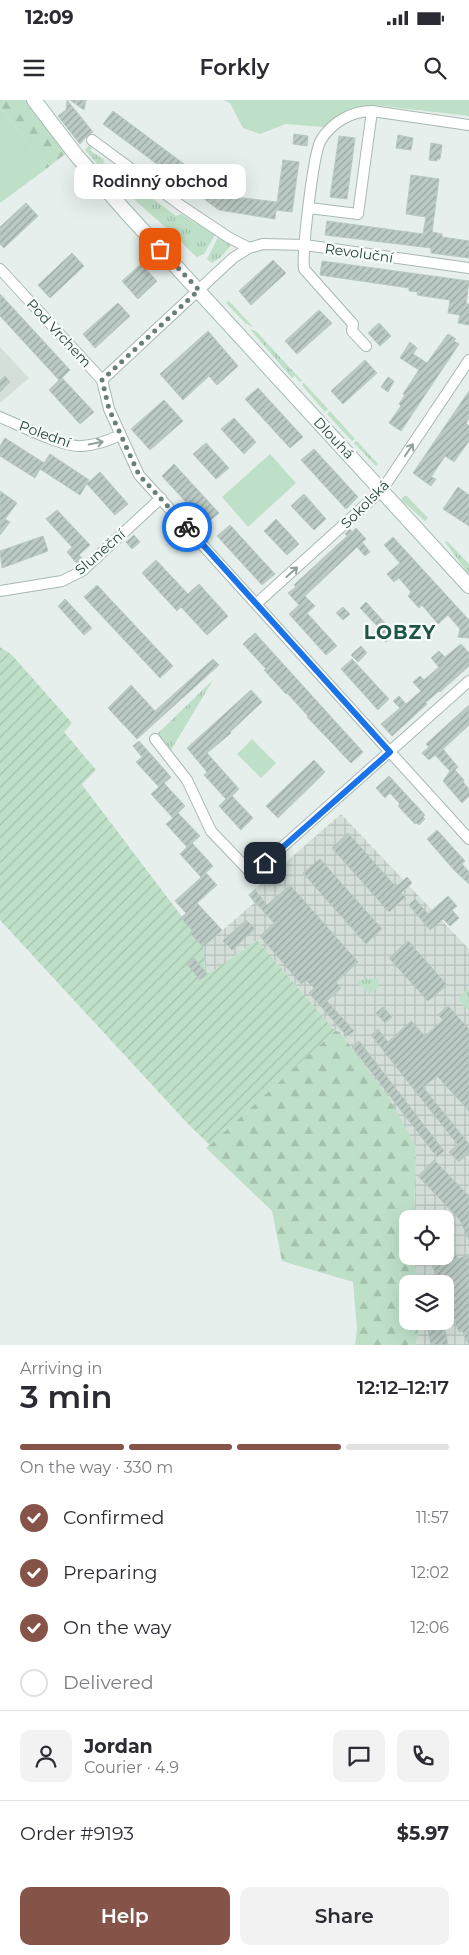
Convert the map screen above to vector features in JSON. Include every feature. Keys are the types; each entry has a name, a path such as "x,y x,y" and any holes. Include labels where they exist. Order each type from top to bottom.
{"street":[{"path":"34,100 91,174 199,290"},
{"path":"366,346 352,331 353,324 304,269 309,208 315,160 320,140 340,120 358,111 372,111 469,125"},
{"path":"309,208 358,214 372,111"},
{"path":"92,140 228,237 249,248"},
{"name":"Revoluční","path":"102,380 233,258 249,248 263,244 305,245 469,268"},
{"name":"Pod Vrchem","path":"0,269 102,380 109,409 139,475 469,838"},
{"name":"Dlouhá","path":"199,290 469,586"},
{"name":"Sokolská","path":"256,604 382,490 469,360"},
{"name":"Polední","path":"0,417 66,443 80,446 107,441 120,435"},
{"name":"Sluneční","path":"0,591 62,582 72,577 82,571 161,498"},
{"path":"155,739 187,780 211,831 252,874 469,681"}],"shaded area":[{"path":"0,347 29,378 0,403"},
{"path":"341,814 469,949 469,1345 416,1345 418,1330 454,1330 454,1275 416,1275 415,1265 454,1265 454,1210 414,1210 416,1146 341,1032 335,1031 257,940 210,973 205,970 203,947 254,903 248,895"}],"green space":[{"path":"0,100 28,100 69,151 46,169 5,112 0,109"},
{"path":"224,100 469,100 469,116 374,105 345,112 323,127 286,124 260,134 243,128 230,103"},
{"path":"0,109 5,112 46,169 0,203"},
{"path":"89,145 92,148 90,150 104,160 103,162 176,216 181,214 215,235 204,254 197,257 116,183 85,150"},
{"path":"218,237 233,243 221,257 212,263 207,259"},
{"path":"228,301 253,327 245,323 226,303"},
{"path":"250,329 256,331 302,381 300,382 295,376 292,378"},
{"path":"304,383 328,409 325,412 302,385"},
{"path":"330,411 355,439 352,441 327,414"},
{"path":"357,441 378,464 376,466 354,443"},
{"path":"270,454 296,483 248,527 222,497"},
{"path":"404,496 407,496 428,518 425,521 401,500"},
{"path":"447,541 469,564 469,575 445,542"},
{"path":"0,647 12,655 72,723 64,732 96,770 82,784 83,786 192,930 190,933 203,947 205,970 210,973 257,940 335,1031 210,1145 190,1126 0,920"},
{"path":"213,680 168,755 155,736"},
{"path":"252,739 276,763 261,778 237,754"},
{"path":"378,978 379,987 370,994 357,984 359,980"},
{"path":"469,988 469,1011 459,1000 460,996"},
{"path":"335,1031 340,1032 388,1097 416,1146 414,1210 399,1210 399,1265 415,1265 416,1275 399,1275 399,1330 418,1330 416,1345 355,1345 357,1329 353,1282 282,1261 272,1211 206,1148"}],"building":[{"path":"67,100 93,132 80,144 58,116 66,110"},
{"path":"70,100 86,100 84,110"},
{"path":"113,111 227,196 277,202 283,160 299,162 292,212 276,210 275,219 219,210 103,124"},
{"path":"294,134 308,136 307,146 293,144"},
{"path":"398,135 413,138 411,150 396,148"},
{"path":"339,136 355,138 347,199 330,197"},
{"path":"431,143 442,145 440,159 437,159 437,161 429,160"},
{"path":"411,175 439,179 432,232 442,234 442,237 469,241 469,258 431,253 431,248 325,235 327,221 423,234 426,217 406,214"},
{"path":"26,203 38,216 4,248 0,244 0,227"},
{"path":"72,253 84,266 50,298 38,285"},
{"path":"273,260 286,273 251,305 239,291"},
{"path":"322,261 469,281 466,304 469,304 469,325 458,323 460,315 448,313 450,300 417,295 418,292 409,291 409,288 320,275"},
{"path":"141,264 157,281 138,299 122,281"},
{"path":"0,294 70,370 62,378 94,412 80,424 49,390 59,380 0,316"},
{"path":"118,303 130,316 95,348 83,334"},
{"path":"319,310 332,323 297,354 285,341"},
{"path":"379,323 391,336 380,346 368,333"},
{"path":"208,331 238,366 217,385 209,376 183,400 160,374"},
{"path":"448,334 456,339 454,341 459,344 401,431 389,423 401,406 399,404 405,395 403,394 419,370 400,358 410,342 417,348 413,354 427,363"},
{"path":"365,360 377,373 343,404 331,391"},
{"path":"5,376 10,382 0,392 0,381"},
{"path":"388,377 394,381 388,392 381,387"},
{"path":"258,388 303,437 290,448 245,399"},
{"path":"469,391 469,418 466,423 469,426 469,441 454,462 445,456 431,477 436,479 431,486 413,473"},
{"path":"164,400 183,421 150,450 131,429"},
{"path":"234,418 256,442 244,454 221,429"},
{"path":"5,438 44,463 50,454 89,480 80,495 40,469 35,478 0,456 0,446"},
{"path":"206,443 229,468 216,479 193,454"},
{"path":"314,449 358,497 346,509 301,460"},
{"path":"174,464 219,513 206,524 162,476"},
{"path":"100,472 128,504 115,515 87,484"},
{"path":"458,487 469,495 469,526 443,509"},
{"path":"0,491 17,503 5,519 10,522 0,535"},
{"path":"304,494 326,519 314,530 291,506"},
{"path":"57,510 90,545 79,555 83,559 77,564 67,552 72,547 46,519"},
{"path":"276,519 299,544 287,555 264,531"},
{"path":"230,525 275,574 262,585 217,536"},
{"path":"356,528 366,539 362,542 370,552 365,556 357,547 305,596 315,606 307,613 337,646 326,655 289,614 299,605 288,593 296,587 294,585 347,536 345,534 350,529 352,532"},
{"path":"134,535 140,542 132,549 126,542"},
{"path":"43,536 48,551 2,568 0,551"},
{"path":"393,537 469,620 469,638 458,637 460,629 448,615 438,624 422,605 419,608 408,596 411,592 399,578 394,582 387,574 400,563 384,545"},
{"path":"156,560 188,594 199,584 228,616 207,635 181,607 177,611 142,573"},
{"path":"97,585 173,666 160,678 84,597"},
{"path":"65,599 92,628 84,635 58,606"},
{"path":"366,602 395,634 386,642 377,632 380,629 360,608"},
{"path":"343,607 350,614 343,620 336,613"},
{"path":"255,633 363,752 351,763 264,670 266,669 243,644"},
{"path":"461,644 469,653 469,666 425,703 427,704 392,736 381,724 400,708 393,701 399,696 406,704 421,691 413,682 420,676 424,680 439,667 431,658 439,651 445,657"},
{"path":"361,646 367,653 358,662 351,655"},
{"path":"213,659 219,665 137,739 108,708 131,685 155,711"},
{"path":"352,659 389,699 378,710 341,669"},
{"path":"251,690 262,702 231,733 207,753 239,789 232,796 253,818 241,830 219,806 226,799 204,775 207,772 187,748"},
{"path":"469,705 469,725 443,749 458,767 455,770 469,789 469,796 462,803 443,781 450,771 435,755 429,760 422,753 429,747 426,744"},
{"path":"139,741 171,777 164,783 185,806 178,813 200,836 192,843 213,866 201,877 180,854 187,847 166,824 173,818 151,794 159,787 136,762 142,757 133,746"},
{"path":"314,760 325,772 278,818 266,806"},
{"path":"389,776 425,815 423,817 425,819 419,825 415,824 398,806 400,804 390,793 385,798 376,788"},
{"path":"437,830 465,861 462,864 469,872 469,884 427,839"},
{"path":"348,833 396,887 407,877 412,883 401,893 405,897 389,912 332,848"},
{"path":"320,859 382,929 366,944 303,873"},
{"path":"206,873 217,885 197,903 222,930 203,947 190,933 192,930 181,918 186,913 175,901"},
{"path":"290,885 358,962 336,982 341,988 327,1001 354,1031 347,1036 309,993 314,988 306,980 301,984 260,936 274,923 249,895 255,890 267,905"},
{"path":"448,896 457,906 452,910 459,918 450,926 443,919 430,930 409,905 415,899 428,914"},
{"path":"246,920 255,929 232,950 223,941"},
{"path":"408,941 447,985 428,1001 389,958"},
{"path":"194,958 207,974 200,980 187,964"},
{"path":"448,1006 469,1029 469,1111 437,1076 423,1087 469,1144 469,1153 459,1162 449,1152 458,1145 371,1035 378,1029 388,1042 411,1021 425,1036 443,1020 438,1015"},
{"path":"383,1007 392,1017 385,1023 376,1013"},
{"path":"359,1041 444,1151 437,1157 352,1047"},
{"path":"434,1160 469,1196 469,1240 460,1220 454,1214 454,1210 450,1210 418,1176"},
{"path":"454,1249 458,1259 469,1254 469,1345 462,1331 459,1332 454,1320 454,1275 436,1275 432,1265 454,1265"},
{"path":"428,1330 445,1330 448,1345 431,1345"}],"way so far":[{"path":"160,249 199,290 102,380 109,409 139,475 187,527"}],"place":[{"name":"Rodinný obchod","path":"160,249"}],"district":[{"name":"LOBZY","path":"400,632"}],"route":[{"path":"187,527 390,752 265,863"}]}
